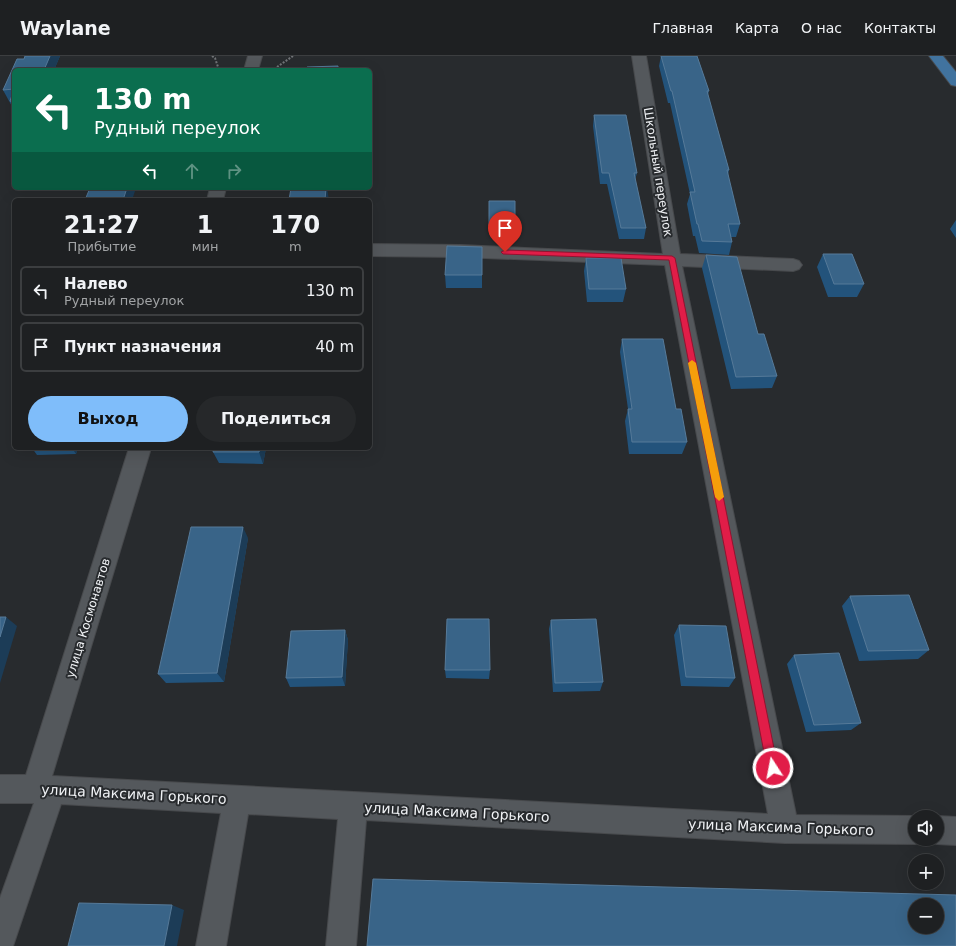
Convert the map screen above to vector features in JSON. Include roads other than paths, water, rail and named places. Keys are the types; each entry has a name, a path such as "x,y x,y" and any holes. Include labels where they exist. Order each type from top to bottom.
{"main road":[{"path":"936,56 956,82"}],"street":[{"path":"251,68 254,56"},
{"name":"Школьный переулок","path":"639,56 672,258 785,829"},
{"path":"372,250 468,251 672,258 792,265"},
{"name":"улица Космонавтов","path":"0,940 44,790 139,450"},
{"name":"улица Максима Горького","path":"0,789 44,790 785,829 908,830"},
{"path":"211,946 237,800"},
{"path":"341,946 353,806"},
{"path":"944,830 956,831"}]}
